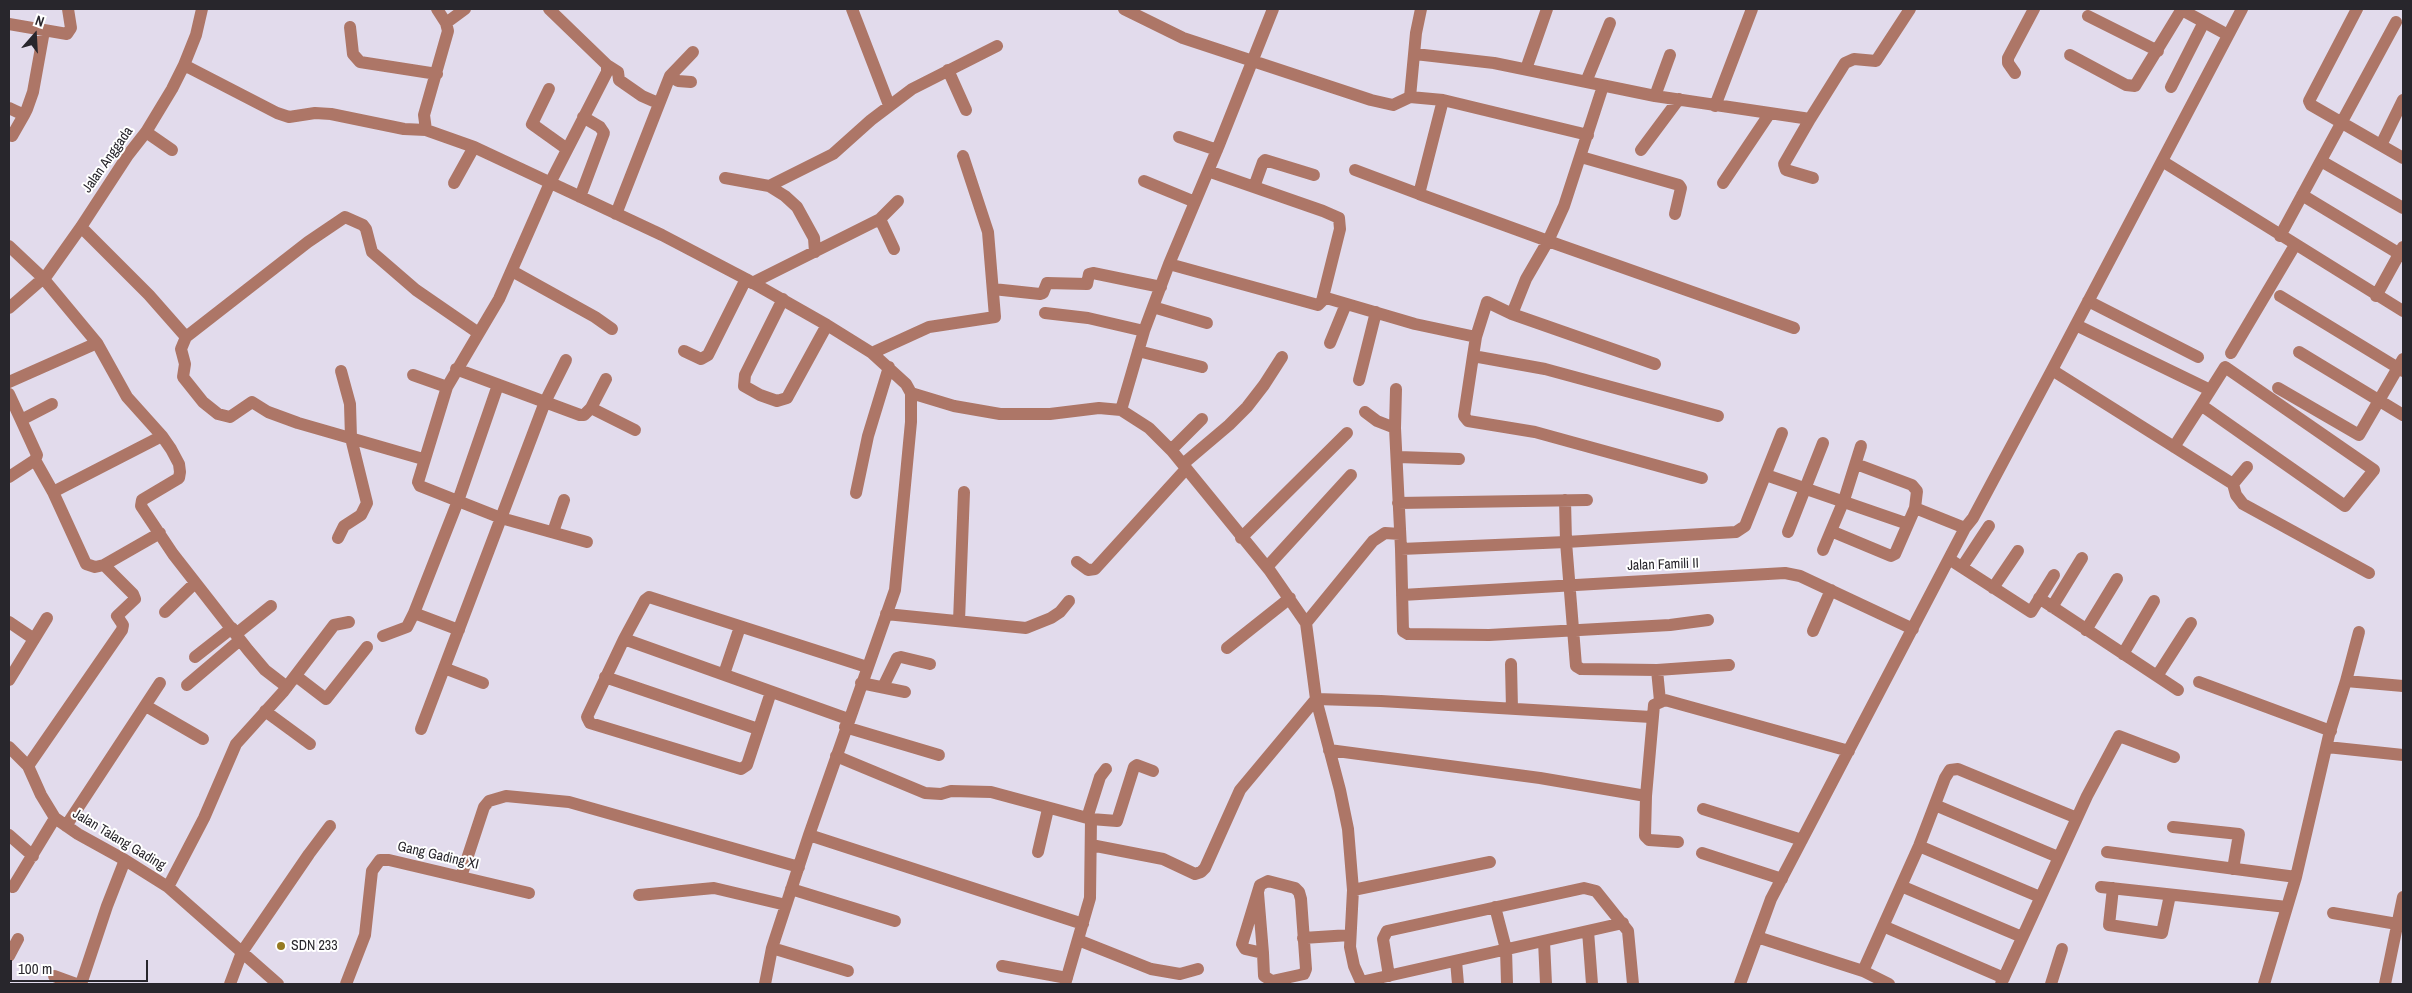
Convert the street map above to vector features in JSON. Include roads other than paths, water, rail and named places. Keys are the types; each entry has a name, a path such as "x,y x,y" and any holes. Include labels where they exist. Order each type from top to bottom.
{"street":[{"path":"9,26 63,34 70,31 68,9"},
{"name":"Jalan Anggada","path":"9,308 43,278 81,227 128,155 146,132 184,65 196,35 202,9"},
{"path":"426,130 424,115 448,31 446,23 437,9"},
{"path":"446,23 465,9"},
{"path":"549,9 607,65 618,72 619,80 642,96 658,103"},
{"path":"852,9 889,105"},
{"path":"1121,410 1144,331 1169,264 1273,9"},
{"path":"1410,97 1421,9"},
{"path":"1526,69 1547,9"},
{"path":"1715,106 1752,9"},
{"path":"1813,178 1786,170 1784,164 1846,63 1854,59 1876,61 1910,9"},
{"path":"2015,72 2008,63 2008,58 2034,9"},
{"path":"2070,55 2126,85 2132,86 2137,84 2158,51 2181,9 2228,35"},
{"path":"1740,984 1768,907 1802,840 1965,528 1973,518 2052,370 2242,9"},
{"path":"2357,9 2309,98 2312,105 2403,158"},
{"path":"1133,11 1183,38 1384,104 1393,105 1410,97 1444,100 1588,135"},
{"path":"2088,16 2158,51"},
{"path":"2171,87 2204,22"},
{"path":"2280,236 2396,22"},
{"path":"1586,82 1610,23"},
{"path":"350,27 353,54 360,62 437,74"},
{"path":"10,137 24,115 33,92 44,31"},
{"path":"769,186 832,154 889,105 912,89 997,46"},
{"path":"616,214 670,76 693,52"},
{"path":"1415,54 1494,63 1655,96 1810,119"},
{"path":"1655,96 1670,55"},
{"path":"184,65 277,114 289,117 316,113 331,114 404,129 426,130 474,146 662,235 828,324 872,353 906,384 911,393 911,422 897,579 791,889 772,948 765,984"},
{"path":"586,542 501,518 418,484 423,459 447,386 512,272 550,183 607,72 607,65"},
{"path":"948,70 966,110"},
{"path":"670,76 678,81 691,82"},
{"path":"1512,314 1526,279 1548,241 1564,206 1603,86"},
{"path":"549,88 532,124 567,149"},
{"path":"1641,150 1678,99"},
{"path":"1419,194 1444,100"},
{"path":"2381,145 2399,122 2403,100"},
{"path":"9,108 24,115"},
{"path":"1723,183 1770,113"},
{"path":"580,197 604,133 600,127 582,118"},
{"path":"146,132 172,150"},
{"path":"1179,137 1217,150"},
{"path":"454,183 474,146"},
{"path":"872,353 929,327 993,318 996,314 988,232 963,156"},
{"path":"1581,157 1679,185 1681,188 1675,214"},
{"path":"1254,187 1265,160 1314,176"},
{"path":"2162,161 2376,296 2403,311"},
{"path":"2321,161 2403,208"},
{"path":"1355,170 1794,328"},
{"path":"1169,264 1318,305 1323,298 1340,229 1339,218 1208,171"},
{"path":"725,178 769,186 797,207 814,238 815,252"},
{"path":"1144,181 1195,202"},
{"path":"2302,195 2402,252 2376,296"},
{"path":"684,351 701,359 708,355 749,281 815,252 880,219 898,201"},
{"path":"423,459 268,412 252,402 230,417 218,414 203,402 183,377 185,364 181,349 186,337 308,242 345,217 366,229 372,252 409,284 477,332"},
{"path":"880,219 894,249"},
{"path":"81,227 149,295 186,337"},
{"path":"2231,353 2295,245"},
{"path":"9,246 43,278 97,343 127,397 162,436 179,464 180,476 177,481 142,500 140,504 195,584 265,670 287,687"},
{"path":"512,272 595,317 612,329"},
{"path":"993,289 1040,294 1043,293 1047,283 1086,284 1088,274 1093,273 1161,287"},
{"path":"2278,388 2359,435 2401,366 2280,296"},
{"path":"1323,298 1415,324 1476,337"},
{"path":"783,300 745,375 744,386 760,395 778,401 787,398 828,324"},
{"path":"2088,301 2198,357"},
{"path":"1655,364 1512,314 1487,302 1476,337 1464,416 1468,421 1534,432 1702,478"},
{"path":"1330,343 1346,304"},
{"path":"1153,307 1207,323"},
{"path":"1359,380 1376,312"},
{"path":"1045,314 1088,318 1144,331"},
{"path":"2076,325 2210,390"},
{"path":"9,382 97,343"},
{"path":"1138,351 1202,367"},
{"path":"2299,352 2378,402 2403,415"},
{"path":"1474,356 1545,369 1718,416"},
{"path":"1077,562 1088,570 1095,569 1184,466 1247,407 1282,357"},
{"path":"421,729 544,402 566,360"},
{"path":"856,493 868,436 889,367"},
{"path":"2174,447 2201,404 2225,367 2374,470 2344,506 2201,404"},
{"path":"456,368 580,415 584,415 591,408 606,379"},
{"path":"2052,370 2233,484 2236,495 2243,504 2369,573"},
{"path":"338,538 344,526 361,515 367,503 351,438 350,404 341,371"},
{"path":"413,376 447,386"},
{"path":"383,636 407,627 414,613 458,501 498,385"},
{"path":"1396,389 1395,428 1398,457 1403,631 1408,634 1489,635 1670,625 1708,620"},
{"path":"911,393 954,406 1000,414 1050,414 1110,408 1121,410 1149,428 1171,450 1241,538 1267,567 1306,623 1316,699 1340,790 1348,829 1353,890 1350,935 1354,966 1362,983 1623,923"},
{"path":"9,394 37,452 35,460 9,477"},
{"path":"21,420 52,404"},
{"path":"591,408 635,430"},
{"path":"1365,412 1377,421 1395,428"},
{"path":"1171,450 1202,419"},
{"path":"1241,538 1347,433"},
{"path":"1401,549 1736,532 1745,526 1782,433"},
{"path":"53,492 162,436"},
{"path":"1788,532 1823,443"},
{"path":"1823,550 1844,500 1861,446"},
{"path":"1398,457 1459,459"},
{"path":"35,460 53,492 86,564 95,567 104,564 160,533"},
{"path":"1832,531 1891,556 1895,554 1915,508 1917,491 1912,485 1856,464"},
{"path":"2233,484 2247,467"},
{"path":"1766,474 1908,524"},
{"path":"1267,567 1351,475"},
{"path":"959,621 964,492"},
{"path":"553,532 564,500"},
{"path":"1565,500 1566,542 1576,666 1578,668 1657,670 1729,665"},
{"path":"1398,503 1587,500"},
{"path":"1915,508 1965,528"},
{"path":"1962,567 1990,526"},
{"path":"1306,623 1372,542 1385,533 1400,534"},
{"path":"1994,588 2018,551"},
{"path":"2052,607 2082,558"},
{"path":"1949,559 2030,612 2054,575"},
{"path":"28,766 122,630 123,625 117,616 135,599 133,594 104,564"},
{"name":"Jalan Famili II","path":"1402,595 1785,573 1800,576 1913,629"},
{"path":"2086,630 2117,579"},
{"path":"165,612 195,584"},
{"path":"1813,631 1831,590"},
{"path":"771,692 747,765 741,769 590,723 587,714 624,639 645,600 649,597 867,668"},
{"path":"1227,648 1290,598"},
{"path":"2039,598 2178,690"},
{"path":"886,614 1026,628 1051,618 1069,601"},
{"path":"2123,654 2154,601"},
{"path":"187,685 236,634 272,606"},
{"path":"414,613 459,630"},
{"path":"9,680 47,618"},
{"path":"9,622 34,639"},
{"path":"168,887 204,818 236,744 287,687 334,625 349,622"},
{"path":"2157,676 2190,623"},
{"path":"724,674 740,627"},
{"path":"2264,984 2296,878 2331,731 2359,632"},
{"path":"195,657 236,634"},
{"path":"624,639 724,674 847,723 939,755"},
{"path":"296,676 326,699 367,647"},
{"path":"883,687 897,658 930,664"},
{"path":"1511,664 1512,709"},
{"path":"444,668 482,682"},
{"path":"1657,670 1660,700"},
{"path":"605,677 758,730"},
{"path":"2346,681 2403,686"},
{"path":"2199,682 2331,731"},
{"path":"66,826 160,683"},
{"path":"861,683 905,692"},
{"path":"1316,699 1651,717"},
{"path":"1091,845 1163,859 1195,874 1201,872 1205,868 1240,790 1316,699"},
{"path":"1678,842 1650,840 1645,836 1651,717 1654,705 1660,700 1849,751"},
{"path":"146,706 203,739"},
{"path":"265,711 310,744"},
{"path":"1883,926 2002,981 2058,857 2119,736 2174,757"},
{"name":"Jalan Talang Gading","path":"9,747 28,766 41,795 55,818 168,887 278,984"},
{"path":"2327,747 2403,755"},
{"path":"1329,750 1540,778 1646,796"},
{"path":"836,756 925,793 941,794 951,790 991,792 1089,819 1117,821 1134,767 1137,766 1153,771"},
{"path":"1002,966 1066,981 1083,924 1091,886 1089,819 1100,777 1106,769"},
{"path":"1863,972 1919,846 1947,773 1958,769 2077,818"},
{"path":"461,877 484,807 490,801 506,796 568,802 799,867"},
{"path":"1935,805 2058,857"},
{"path":"1703,808 1802,840"},
{"path":"1038,852 1048,809"},
{"path":"13,887 55,818"},
{"path":"230,984 242,952 330,826"},
{"path":"2173,826 2239,834 2233,869"},
{"path":"809,834 1083,924"},
{"path":"9,835 33,856"},
{"path":"1919,846 2040,896"},
{"path":"2107,852 2296,878"},
{"path":"1702,853 1782,879"},
{"path":"81,984 125,860"},
{"name":"Gang Gading XI","path":"346,984 365,935 372,871 377,863 389,860 529,893"},
{"path":"1353,890 1490,862"},
{"path":"1258,893 1263,953 1264,976 1268,979 1304,974 1306,969 1299,892 1294,888 1268,881 1260,885 1242,944 1245,949 1263,953"},
{"path":"1901,886 2022,937"},
{"path":"2170,895 2162,932 2109,925 2107,887 2287,907"},
{"path":"639,895 714,888 786,905"},
{"path":"1389,976 1383,939 1387,931 1588,888 1596,891 1628,931 1633,984"},
{"path":"791,889 895,921"},
{"path":"2385,984 2403,897"},
{"path":"1495,907 1506,949 1507,984"},
{"path":"2333,913 2397,924"},
{"path":"1588,931 1592,984"},
{"path":"1303,938 1350,935"},
{"path":"1757,937 1863,972 1889,984"},
{"path":"9,956 18,939"},
{"path":"1078,940 1151,969 1180,974 1198,969"},
{"path":"1544,941 1546,984"},
{"path":"772,948 848,971"},
{"path":"2051,984 2062,950"},
{"path":"1456,961 1458,984"},
{"path":"1411,971 1412,984"},
{"path":"54,976 76,984"}],"place":[{"name":"SDN 233","path":"281,946"}]}
